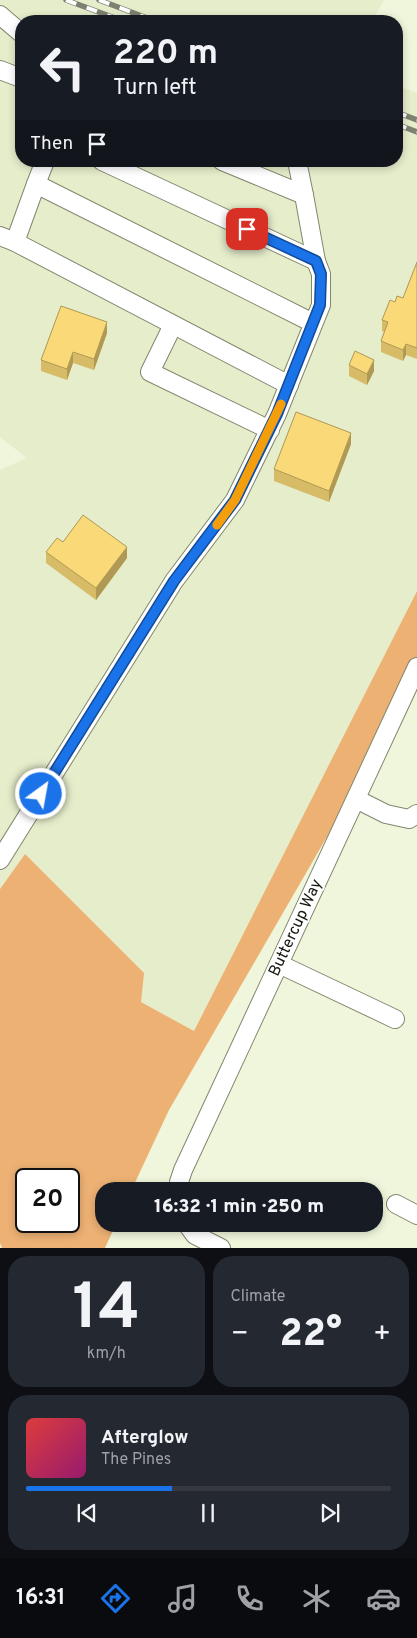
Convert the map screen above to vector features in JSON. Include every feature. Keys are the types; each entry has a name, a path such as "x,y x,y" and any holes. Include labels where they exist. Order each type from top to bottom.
{"street":[{"path":"0,15 15,28"},
{"path":"0,70 15,76"},
{"path":"43,167 36,184 7,239 289,385"},
{"path":"115,167 316,261"},
{"path":"236,167 304,195"},
{"path":"0,860 174,581 235,500 270,430 320,305 321,274 316,261 298,167"},
{"path":"36,184 313,324"},
{"path":"173,326 150,372 270,430"},
{"name":"Buttercup Way","path":"179,1182 219,1090 417,666"},
{"path":"356,799 386,814 409,819 417,814"},
{"path":"279,964 395,1018"},
{"path":"396,1204 417,1215"},
{"path":"193,1232 195,1235 221,1248"}],"shaded area":[{"path":"0,0 384,0 375,15 15,15 15,167 403,167 403,88 417,93 417,591 194,1031 141,1002 25,854 0,889 0,470 27,458 0,437"},
{"path":"417,591 417,681 169,1110 135,1182 95,1182 95,1232 112,1232 105,1248 2,1248 0,1243 0,889 25,854 144,973 141,1002 194,1031"}],"building":[{"path":"417,262 417,348 406,344 403,350 381,341 388,322 382,320 390,300 395,302 397,296 403,298"},
{"path":"61,306 107,322 94,359 73,352 67,369 41,360"},
{"path":"355,351 374,360 367,374 349,365"},
{"path":"296,412 351,433 329,491 274,469"},
{"path":"83,515 127,547 96,588 46,552 57,538 63,542"}],"railway":[{"path":"66,0 107,15"},
{"path":"99,0 139,15"},
{"path":"403,115 417,120"},
{"path":"403,127 417,132"}],"slow traffic":[{"path":"217,525 235,500 281,404"}],"route":[{"path":"41,794 174,581 235,500 277,414 320,305 321,274 316,261 247,229"}]}
